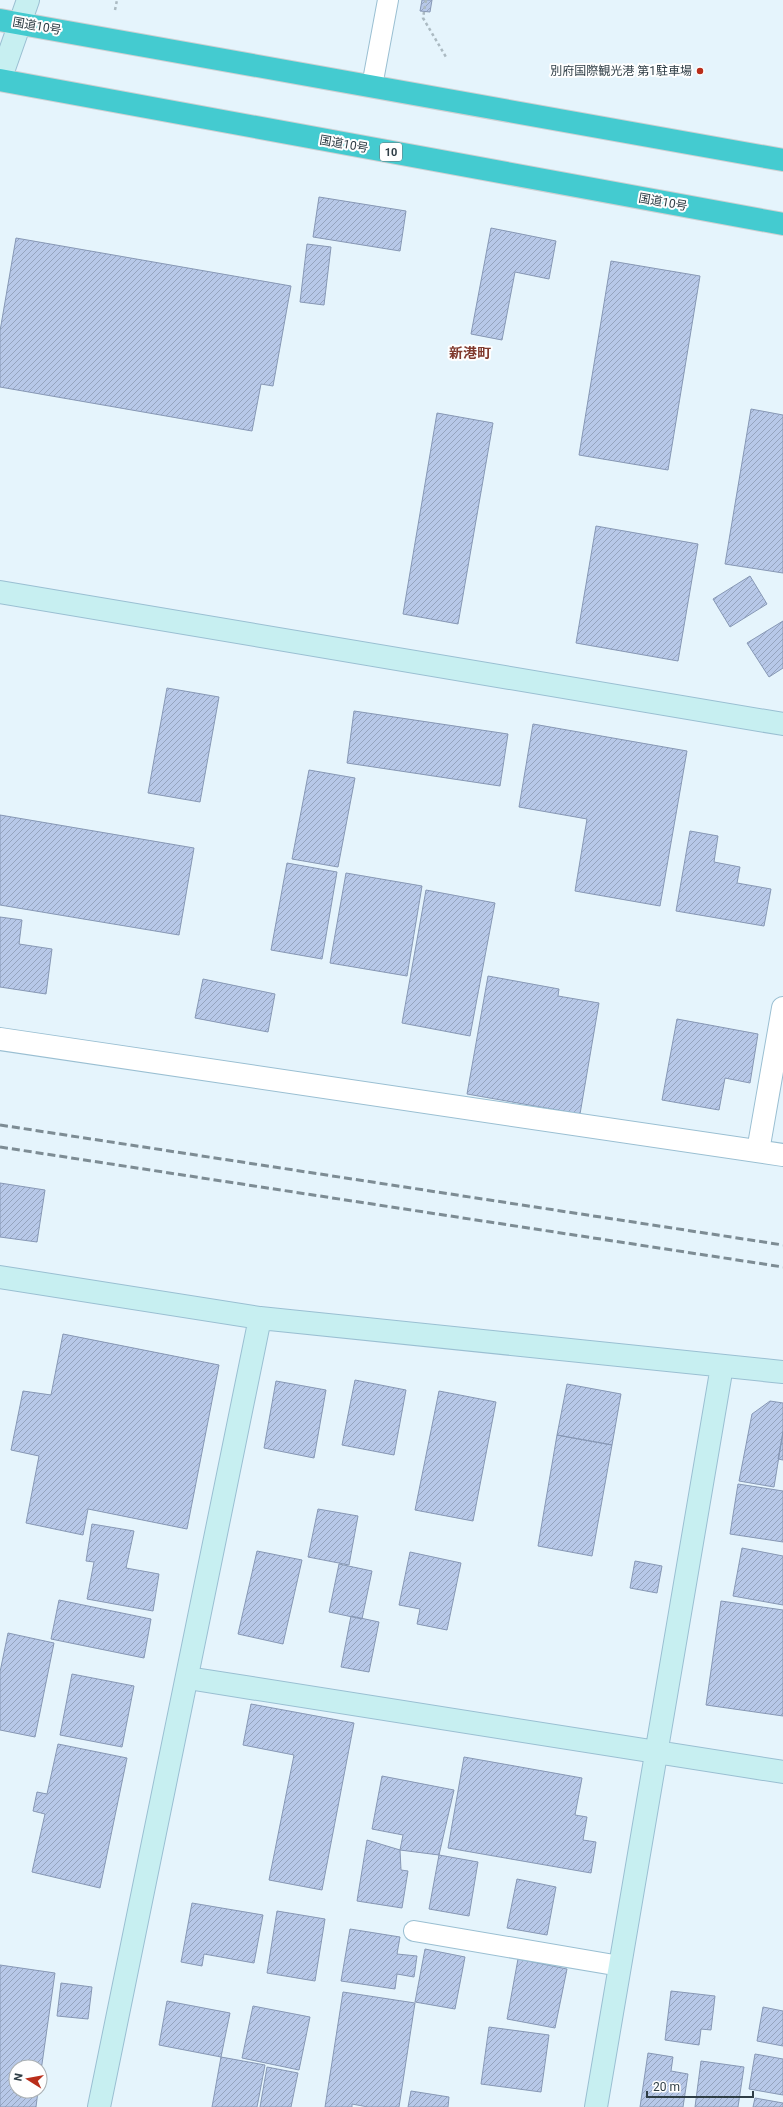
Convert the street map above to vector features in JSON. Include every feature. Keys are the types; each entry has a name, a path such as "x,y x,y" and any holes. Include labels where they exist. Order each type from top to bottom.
{"highway":[{"name":"国道10号","path":"10,21 783,160"},
{"name":"国道10号","path":"0,81 783,224"}],"street":[{"path":"0,81 10,21 28,0"},
{"path":"0,592 783,724"},
{"path":"758,1151 783,1008"},
{"path":"0,1039 758,1151 783,1156"},
{"path":"0,1277 260,1318 783,1372"},
{"path":"99,2107 188,1678 260,1318"},
{"path":"596,2107 722,1366"},
{"path":"188,1678 783,1772"}],"lane":[{"path":"372,86 388,0"},
{"path":"414,1931 620,1966"}],"path":[{"path":"116,0 116,5"},
{"path":"426,0 423,18 446,57"}],"building":[{"path":"422,0 432,0 430,12 420,11"},
{"path":"319,197 406,211 400,251 313,237"},
{"path":"491,228 556,241 549,279 515,272 502,340 471,334"},
{"path":"16,238 291,286 273,386 261,384 252,431 0,387 0,331"},
{"path":"307,244 331,247 324,305 300,302"},
{"path":"611,261 700,276 668,470 579,455"},
{"path":"751,409 783,415 783,573 725,564"},
{"path":"437,413 493,423 458,624 403,614"},
{"path":"596,526 698,544 678,661 576,643"},
{"path":"750,576 767,604 730,627 713,599"},
{"path":"783,621 783,668 769,677 747,643"},
{"path":"167,688 219,697 200,802 148,793"},
{"path":"354,711 508,734 500,786 347,763"},
{"path":"533,724 687,751 660,906 575,891 587,819 519,807"},
{"path":"309,770 355,778 338,867 292,859"},
{"path":"0,815 194,848 179,935 0,905"},
{"path":"690,831 718,836 714,862 740,867 737,883 771,889 764,926 676,911"},
{"path":"287,863 337,872 322,959 271,950"},
{"path":"346,873 422,886 407,976 330,963"},
{"path":"426,890 495,903 470,1036 402,1023"},
{"path":"0,917 22,920 19,944 52,949 46,994 0,987"},
{"path":"488,976 559,989 558,996 599,1003 580,1114 467,1094"},
{"path":"203,979 275,994 268,1032 195,1018"},
{"path":"677,1019 758,1034 750,1083 725,1078 719,1110 662,1100"},
{"path":"0,1183 45,1190 37,1242 0,1237"},
{"path":"63,1334 219,1365 187,1529 88,1509 83,1535 26,1523 39,1456 11,1450 23,1391 51,1395"},
{"path":"355,1380 406,1390 394,1455 342,1445"},
{"path":"276,1381 326,1390 314,1458 264,1448"},
{"path":"567,1384 621,1394 612,1445 557,1435"},
{"path":"439,1391 496,1402 473,1521 415,1510"},
{"path":"770,1401 783,1403 783,1432 774,1487 739,1481 752,1414"},
{"path":"783,1432 783,1460 778,1459"},
{"path":"557,1435 612,1445 592,1556 538,1546"},
{"path":"738,1484 783,1491 783,1542 730,1534"},
{"path":"318,1509 358,1516 349,1565 308,1557"},
{"path":"92,1524 134,1531 126,1568 159,1574 153,1611 87,1599 94,1562 86,1561"},
{"path":"742,1548 783,1556 783,1605 733,1596"},
{"path":"257,1551 302,1560 283,1644 238,1634"},
{"path":"410,1552 461,1563 447,1630 417,1624 420,1609 399,1605"},
{"path":"635,1561 662,1566 657,1593 630,1588"},
{"path":"339,1564 372,1571 362,1619 329,1612"},
{"path":"59,1600 151,1619 144,1658 51,1639"},
{"path":"721,1601 783,1610 783,1716 706,1705"},
{"path":"351,1616 379,1622 369,1672 341,1667"},
{"path":"8,1633 54,1643 35,1737 0,1730 0,1672"},
{"path":"72,1674 134,1686 122,1747 60,1735"},
{"path":"251,1704 354,1723 322,1890 269,1880 294,1755 243,1745"},
{"path":"58,1744 127,1758 100,1888 32,1872 45,1814 33,1811 37,1792 47,1794"},
{"path":"464,1757 582,1778 575,1815 587,1817 583,1840 596,1842 591,1873 448,1848"},
{"path":"382,1776 454,1790 439,1855 400,1850 403,1835 372,1829"},
{"path":"367,1840 400,1850 401,1870 408,1871 402,1908 357,1901"},
{"path":"439,1855 478,1862 469,1916 429,1909"},
{"path":"517,1879 556,1887 547,1935 507,1928"},
{"path":"192,1903 263,1915 254,1963 204,1954 202,1966 181,1962"},
{"path":"277,1911 325,1919 315,1981 267,1973"},
{"path":"350,1929 400,1937 397,1954 417,1956 414,1977 397,1974 395,1989 341,1981"},
{"path":"425,1949 465,1957 455,2009 415,2002"},
{"path":"518,1959 567,1969 555,2028 507,2019"},
{"path":"0,1965 55,1973 43,2059 8,2059 8,2099 37,2099 36,2107 0,2107"},
{"path":"61,1983 92,1987 88,2019 57,2016"},
{"path":"671,1991 715,1996 711,2030 701,2029 699,2045 665,2040"},
{"path":"343,1992 415,2003 399,2107 368,2107 352,2104 352,2107 325,2107"},
{"path":"167,2001 230,2013 221,2057 159,2045"},
{"path":"253,2006 310,2017 299,2070 242,2058"},
{"path":"763,2007 783,2011 783,2046 757,2041"},
{"path":"489,2027 549,2035 541,2092 481,2084"},
{"path":"648,2053 673,2057 671,2071 688,2074 683,2107 640,2107"},
{"path":"755,2054 783,2059 783,2095 749,2089"},
{"path":"221,2057 265,2065 257,2107 212,2107"},
{"path":"701,2061 744,2067 738,2107 695,2107"},
{"path":"267,2067 298,2073 291,2107 260,2107"},
{"path":"411,2091 449,2097 448,2107 408,2107"},
{"path":"755,2098 783,2103 783,2107 753,2107"}],"railway":[{"path":"0,1125 783,1245"},
{"path":"0,1147 783,1267"}],"place":[{"name":"別府国際観光港 第1駐車場","path":"700,71"}],"district":[{"name":"新港町","path":"470,353"}]}
